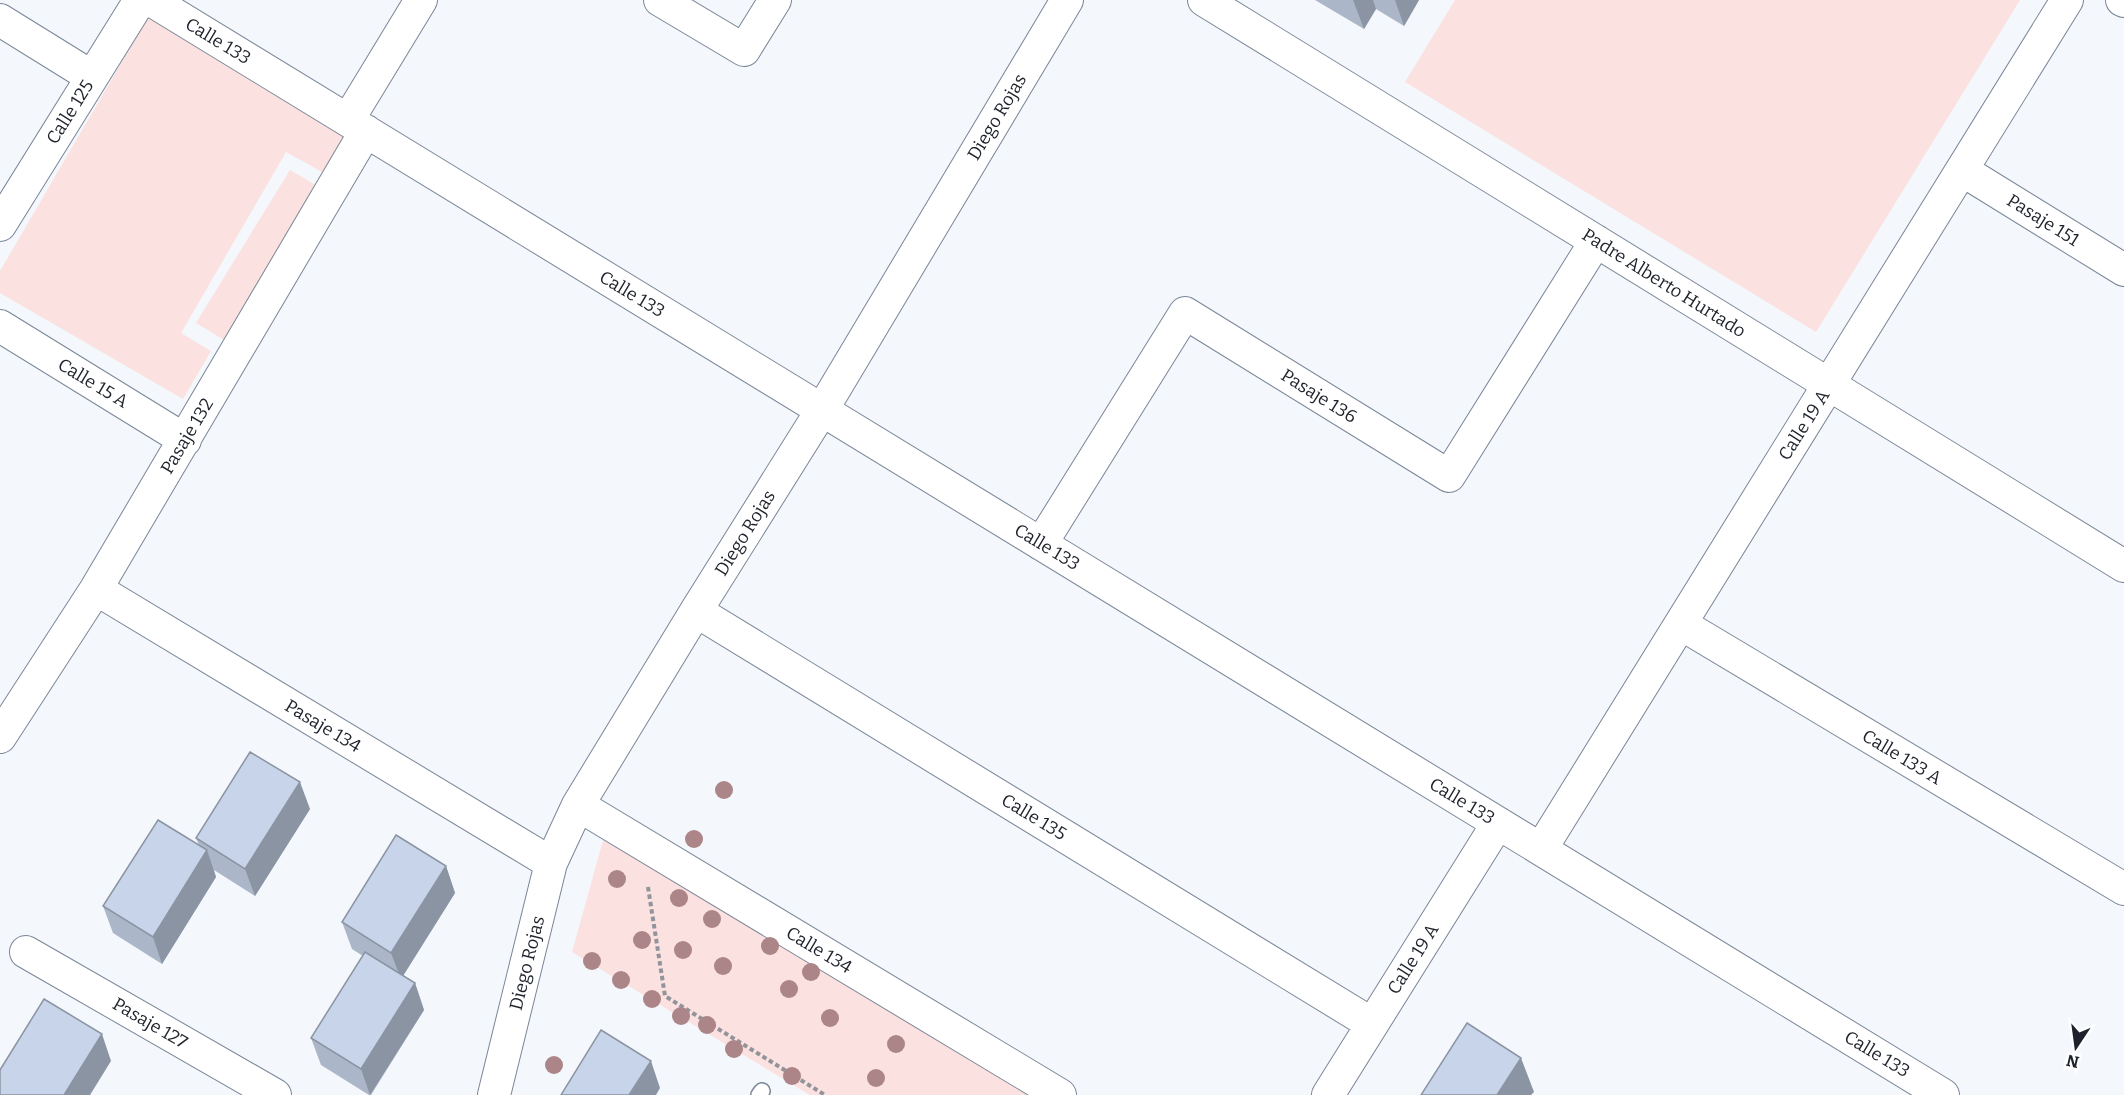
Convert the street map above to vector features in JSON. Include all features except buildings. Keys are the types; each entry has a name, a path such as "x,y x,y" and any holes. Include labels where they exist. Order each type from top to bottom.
{"street":[{"name":"Calle 125","path":"0,225 140,0"},
{"name":"Calle 133","path":"151,0 1943,1095"},
{"name":"Pasaje 132","path":"0,737 96,589 185,440 357,126 421,0"},
{"path":"660,0 744,50 775,0"},
{"name":"Diego Rojas","path":"494,1095 551,863 578,805 822,410 1067,0"},
{"name":"Padre Alberto Hurtado","path":"1204,0 2124,566"},
{"name":"Calle 19 A","path":"1541,849 2067,0"},
{"path":"0,20 92,77"},
{"name":"Pasaje 151","path":"1962,170 2124,270"},
{"name":"Pasaje 136","path":"1041,544 1185,313 1449,476 1596,241"},
{"name":"Calle 15 A","path":"0,326 185,440"},
{"name":"Pasaje 134","path":"96,589 551,863"},
{"name":"Calle 135","path":"696,611 1372,1024"},
{"name":"Calle 133 A","path":"1681,624 2124,889"},
{"name":"Calle 134","path":"578,805 1060,1095"},
{"name":"Calle 19 A","path":"1328,1095 1498,823"},
{"name":"Pasaje 127","path":"26,951 275,1095"}],"path":[{"path":"640,842 666,996 825,1095"}],"shaded area":[{"path":"1455,0 2020,0 1816,332 1405,82"},
{"path":"148,17 348,133 324,173 286,152 181,333 211,351 183,399 0,293 0,271"},
{"path":"290,170 319,187 226,341 196,323"},
{"path":"606,830 1043,1095 810,1095 572,952"}]}
